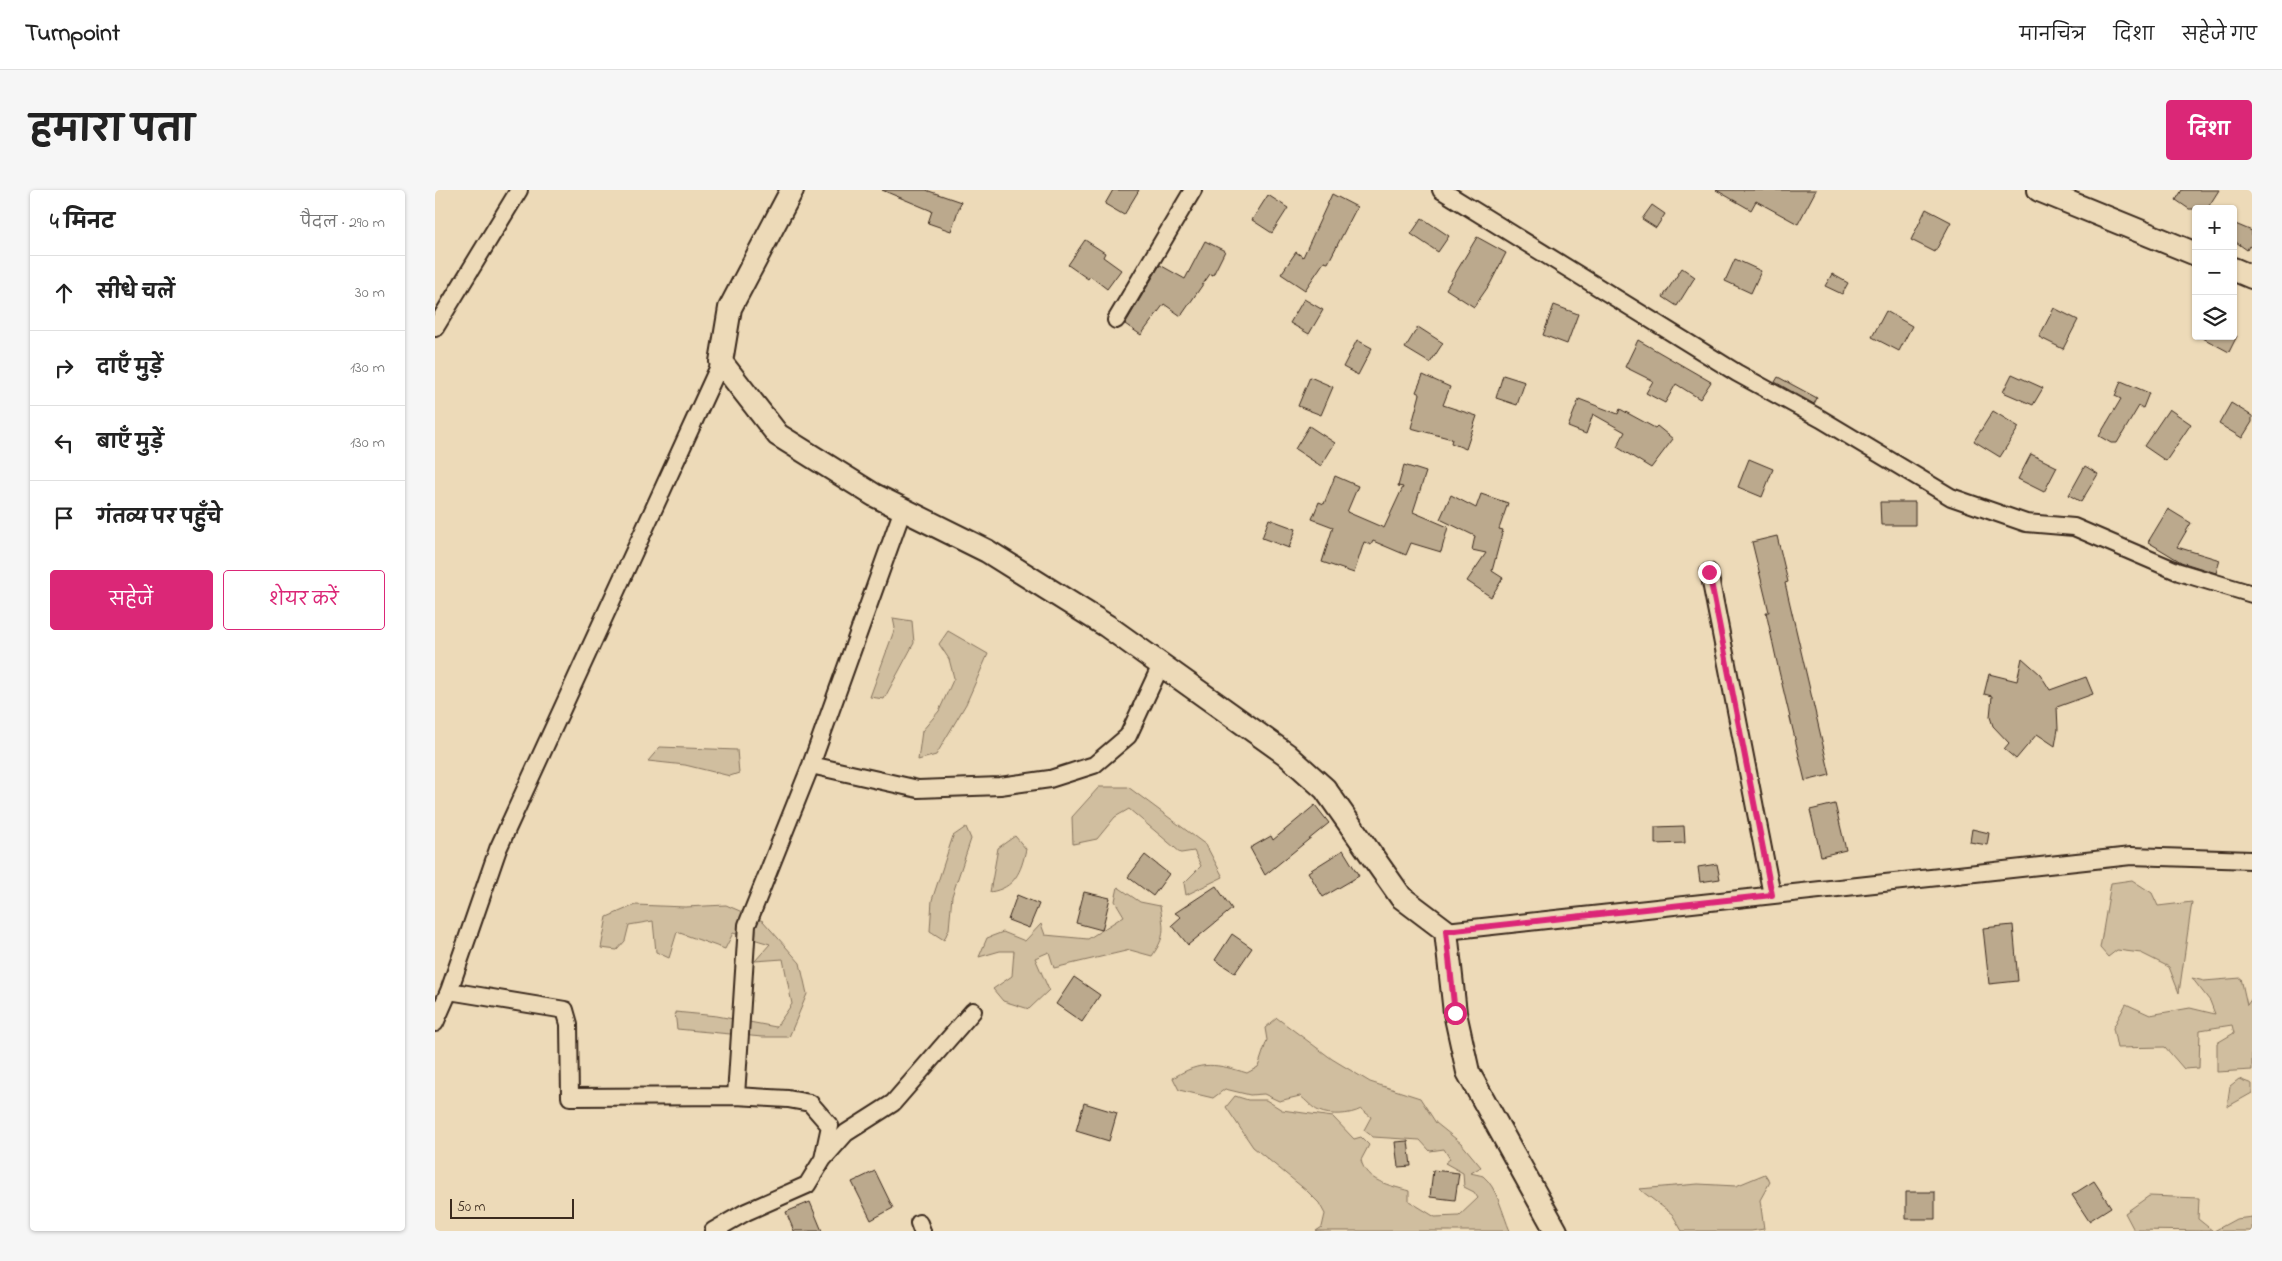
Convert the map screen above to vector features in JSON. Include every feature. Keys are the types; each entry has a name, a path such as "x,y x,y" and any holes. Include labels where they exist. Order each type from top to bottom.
{"street":[{"path":"435,328 519,190"},
{"path":"435,1024 449,991 498,848 721,362 730,308 792,190"},
{"path":"1116,320 1193,190"},
{"path":"1441,190 1737,373 1821,419 1951,497 2026,523 2074,527 2179,572 2252,594"},
{"path":"2039,190 2192,252"},
{"path":"2237,271 2252,277"},
{"path":"721,362 778,435 874,495 987,551 1107,626 1286,754 1325,789 1401,897 1446,931 2131,856 2252,860"},
{"path":"736,1096 747,925 811,765 903,509"},
{"path":"1709,572 1772,895"},
{"path":"811,765 918,789 1000,786 1050,779 1093,765 1128,736 1161,665"},
{"path":"1446,931 1455,1013 1468,1072 1556,1231"},
{"path":"449,991 565,1010 569,1024 570,1097 736,1096 788,1099 810,1103 831,1126 823,1160"},
{"path":"713,1231 745,1212 807,1185 823,1160 846,1133 893,1103 973,1011"}],"shaded area":[{"path":"893,618 912,621 914,643 884,699 870,697 895,628"},
{"path":"948,631 988,654 966,704 936,755 918,760 922,731 939,711 954,678 949,659 939,644"},
{"path":"660,747 737,750 739,773 730,776 685,765 648,761"},
{"path":"1099,787 1128,787 1206,845 1223,877 1186,895 1184,883 1201,866 1194,851 1181,853 1129,809 1115,817 1097,839 1073,844 1072,817"},
{"path":"966,827 971,839 952,896 949,929 944,940 930,931 932,900 953,836"},
{"path":"1015,836 1026,849 1019,872 1011,883 999,890 990,892 998,848"},
{"path":"2132,880 2152,893 2158,906 2192,902 2179,993 2169,967 2141,953 2117,950 2108,957 2100,948 2111,883"},
{"path":"1118,887 1140,902 1160,906 1163,932 1160,943 1152,956 1130,950 1054,968 1049,952 1035,958 1049,990 1029,1009 1003,1001 993,989 1012,976 1014,951 1000,951 979,957 987,938 1003,932 1025,941 1041,924 1045,935 1088,939 1124,916 1115,901"},
{"path":"635,905 685,907 726,905 763,921 800,963 807,994 789,1037 762,1037 677,1029 675,1012 717,1016 776,1027 792,1004 783,959 755,961 770,944 733,933 725,949 677,932 669,958 656,952 653,921 629,925 625,941 617,950 601,948 607,917"},
{"path":"2192,978 2204,981 2241,978 2247,1005 2252,998 2252,1070 2217,1072 2217,1043 2234,1033 2232,1025 2200,1030 2199,1068 2184,1069 2165,1047 2117,1048 2113,1028 2126,1004 2150,1015 2190,1008 2215,1014 2210,1001"},
{"path":"1277,1018 1332,1059 1370,1082 1420,1098 1436,1123 1461,1143 1481,1167 1471,1173 1483,1176 1488,1181 1499,1202 1510,1231 1316,1231 1322,1227 1325,1214 1319,1203 1253,1147 1226,1107 1235,1096 1248,1100 1266,1100 1282,1110 1333,1117 1354,1139 1361,1137 1369,1145 1361,1160 1373,1178 1409,1191 1409,1201 1435,1217 1459,1216 1478,1198 1474,1192 1464,1187 1463,1173 1445,1163 1450,1159 1444,1149 1430,1151 1420,1140 1373,1137 1364,1130 1371,1117 1361,1109 1346,1114 1329,1114 1316,1110 1300,1096 1279,1101 1264,1094 1250,1095 1225,1089 1213,1098 1179,1090 1173,1078 1192,1068 1209,1065 1227,1067 1247,1073 1258,1067 1267,1040 1265,1028"},
{"path":"2239,1079 2252,1084 2252,1093 2227,1107 2230,1086"},
{"path":"1765,1174 1770,1182 1760,1200 1764,1229 1751,1231 1682,1231 1672,1214 1639,1189 1698,1184 1736,1186"},
{"path":"2149,1196 2199,1198 2198,1219 2213,1231 2134,1230 2125,1213"},
{"path":"2252,1217 2252,1231 2214,1231 2236,1219"}],"building":[{"path":"882,190 926,190 961,202 951,231 928,223 932,211"},
{"path":"1113,190 1139,190 1124,215 1105,204"},
{"path":"1716,190 1816,190 1798,224 1756,201 1751,210"},
{"path":"2182,190 2219,190 2210,205 2192,205 2192,209 2189,209 2176,200"},
{"path":"1332,194 1357,207 1328,263 1324,262 1305,290 1281,274 1296,252 1303,257"},
{"path":"1268,195 1288,208 1272,233 1252,220"},
{"path":"1652,205 1665,214 1656,228 1642,219"},
{"path":"1926,209 1951,222 1935,252 1911,240"},
{"path":"1422,218 1449,236 1438,252 1411,234"},
{"path":"2237,225 2252,231 2252,248 2249,246 2247,250 2237,243"},
{"path":"1477,237 1506,253 1490,284 1474,307 1446,289"},
{"path":"1085,240 1105,253 1103,257 1121,270 1107,289 1090,276 1088,279 1068,265"},
{"path":"1205,241 1225,251 1213,275 1210,274 1181,316 1164,304 1141,335 1125,324 1160,265 1185,279"},
{"path":"1735,259 1761,271 1751,293 1725,281"},
{"path":"1682,268 1695,277 1677,306 1663,297"},
{"path":"1832,274 1848,283 1842,294 1825,286"},
{"path":"1304,299 1323,310 1309,334 1290,323"},
{"path":"1554,305 1578,314 1567,344 1543,335"},
{"path":"2054,308 2078,320 2063,349 2039,337"},
{"path":"1886,311 1912,326 1899,351 1872,337"},
{"path":"1418,327 1443,343 1430,363 1405,348"},
{"path":"1357,340 1372,348 1358,375 1343,367"},
{"path":"1638,340 1711,382 1700,399 1676,384 1665,403 1646,393 1653,381 1625,367"},
{"path":"2206,340 2235,340 2229,352"},
{"path":"2012,374 2043,388 2033,405 2003,392"},
{"path":"1423,375 1450,387 1443,405 1477,416 1466,449 1451,443 1452,439 1411,428 1420,394 1416,392"},
{"path":"1503,375 1525,382 1517,405 1496,398"},
{"path":"1310,377 1333,387 1321,415 1298,406"},
{"path":"1778,377 1817,398 1814,404 1775,382"},
{"path":"2121,381 2149,393 2143,408 2139,406 2117,443 2111,443 2099,436 2121,399 2115,396"},
{"path":"1579,399 1618,414 1620,409 1655,428 1657,426 1673,439 1651,468 1617,447 1625,432 1593,414 1586,434 1568,427"},
{"path":"2231,403 2252,416 2252,422 2242,438 2219,424"},
{"path":"2169,409 2191,424 2166,461 2144,446"},
{"path":"1993,411 2019,427 2000,457 1974,441"},
{"path":"1309,426 1335,443 1321,466 1295,449"},
{"path":"2031,454 2057,467 2044,492 2018,479"},
{"path":"1749,459 1773,469 1762,497 1738,487"},
{"path":"1404,465 1426,472 1413,512 1448,527 1441,552 1411,543 1406,555 1373,541 1371,545 1364,542 1354,573 1322,562 1333,527 1312,519 1319,502 1324,504 1335,476 1358,486 1347,512 1384,528 1403,487 1398,486"},
{"path":"2085,466 2098,474 2081,502 2069,495"},
{"path":"1481,494 1508,503 1499,529 1503,530 1492,571 1503,578 1491,597 1467,581 1486,553 1472,550 1475,536 1440,519 1451,495 1476,508"},
{"path":"1880,502 1915,502 1915,525 1881,525"},
{"path":"2168,509 2191,523 2177,547 2220,560 2216,573 2181,562 2148,542"},
{"path":"1269,519 1296,529 1289,548 1262,538"},
{"path":"1777,536 1788,582 1785,583 1830,775 1805,781 1778,667 1766,612 1769,612 1752,542"},
{"path":"2022,658 2040,674 2050,690 2086,677 2093,694 2057,707 2058,729 2055,746 2037,734 2016,759 2004,749 2009,743 1993,726 1990,717 1992,696 1984,694 1989,674 2017,681"},
{"path":"1835,804 1846,850 1821,856 1810,810"},
{"path":"1315,805 1329,823 1265,875 1250,848 1271,836 1273,840"},
{"path":"1684,826 1685,843 1655,844 1655,827"},
{"path":"1972,829 1989,833 1987,845 1970,842"},
{"path":"1343,850 1359,876 1323,897 1308,872"},
{"path":"1145,855 1169,874 1153,896 1128,877"},
{"path":"1717,864 1720,879 1700,882 1698,867"},
{"path":"1216,886 1232,909 1188,945 1172,925 1181,917 1175,913"},
{"path":"1084,892 1110,898 1102,930 1076,923"},
{"path":"1017,895 1039,904 1029,928 1008,920"},
{"path":"2013,925 2018,981 1989,984 1983,928"},
{"path":"1232,934 1252,948 1235,973 1215,960"},
{"path":"1074,977 1100,995 1082,1022 1056,1004"},
{"path":"1084,1103 1117,1113 1109,1141 1076,1131"},
{"path":"1408,1141 1411,1166 1398,1167 1395,1142"},
{"path":"1433,1170 1459,1173 1455,1200 1430,1197"},
{"path":"875,1171 893,1208 871,1220 852,1182"},
{"path":"2094,1181 2111,1207 2089,1221 2072,1195"},
{"path":"1906,1192 1935,1192 1935,1219 1906,1219"},
{"path":"810,1202 822,1231 794,1231 786,1212"}],"route":[{"path":"1455,1013 1446,931 1772,895 1709,572"}]}
